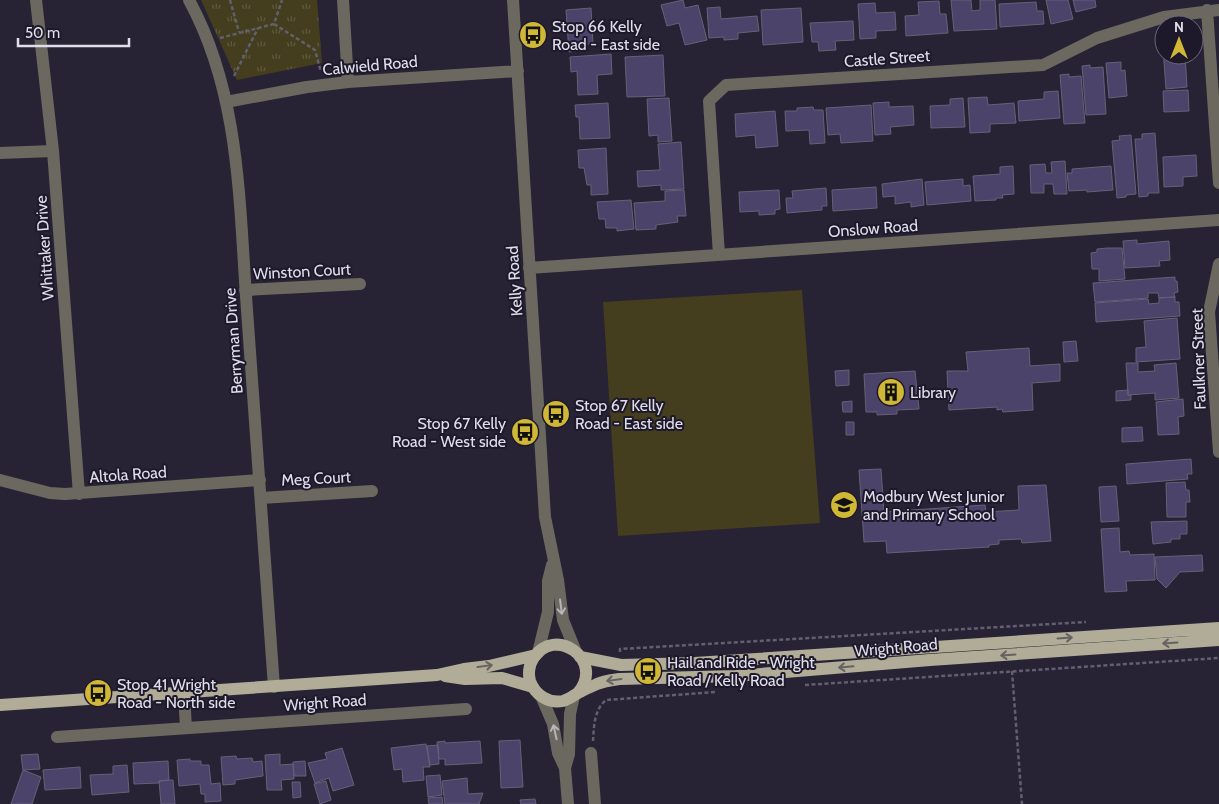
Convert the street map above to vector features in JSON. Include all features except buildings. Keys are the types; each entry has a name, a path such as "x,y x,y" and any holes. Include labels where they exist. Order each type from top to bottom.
{"main road":[{"name":"Wright Road","path":"576,694 604,681 619,679 736,676 1219,628"},
{"name":"Wright Road","path":"578,654 621,665 1219,640"},
{"path":"557,645 567,647 578,654 585,665 586,675 583,685 576,694 564,701 558,701 537,691 530,679 529,670 531,662 537,654 546,647 557,645"},
{"name":"Wright Road","path":"0,705 437,675 489,666 537,654"},
{"name":"Wright Road","path":"437,675 465,679 502,678 537,691"}],"street":[{"name":"Whittaker Drive","path":"36,0 53,151 79,494"},
{"name":"Berryman Drive","path":"189,0 196,11 213,57 226,102 236,165 274,687"},
{"path":"343,0 348,82"},
{"name":"Kelly Road","path":"513,0 545,517 558,580 563,620 578,654"},
{"path":"1213,10 1219,183"},
{"name":"Castle Street","path":"719,255 709,101 726,85 1044,64 1097,38 1164,17 1213,10"},
{"name":"Calwield Road","path":"226,102 306,87 348,82 518,71"},
{"path":"0,154 53,151"},
{"name":"Onslow Road","path":"529,268 1219,220"},
{"name":"Faulkner Street","path":"1219,264 1209,312 1219,452"},
{"name":"Winston Court","path":"245,290 360,284"},
{"name":"Altola Road","path":"0,480 50,493 79,494 260,480"},
{"name":"Meg Court","path":"261,498 372,491"},
{"name":"Kelly Road","path":"537,654 548,612 548,582 553,560"},
{"path":"537,691 552,721 558,754 565,768"},
{"path":"184,693 186,728"},
{"path":"568,804 565,768 569,754 570,714 576,694"},
{"name":"Wright Road","path":"57,737 466,708"},
{"path":"591,753 595,804"}],"path":[{"path":"230,0 240,32"},
{"path":"274,24 282,0"},
{"path":"216,39 274,24 315,50 321,74"},
{"path":"232,80 258,28"},
{"path":"1009,626 1022,804"},
{"path":"804,686 1219,658"},
{"path":"591,753 595,717 599,706 606,700 715,692"}],"green space":[{"path":"201,0 317,0 322,63 237,80"},
{"path":"802,290 820,523 618,536 603,302"}],"place":[{"name":"Stop 66 Kelly Road - East side","path":"533,35"},
{"name":"Library","path":"891,392"},
{"name":"Stop 67 Kelly Road - East side","path":"556,414"},
{"name":"Stop 67 Kelly Road - West side","path":"525,432"},
{"name":"Modbury West Junior and Primary School","path":"844,505"},
{"name":"Hail and Ride - Wright Road / Kelly Road","path":"648,671"},
{"name":"Stop 41 Wright Road - North side","path":"98,693"}]}
